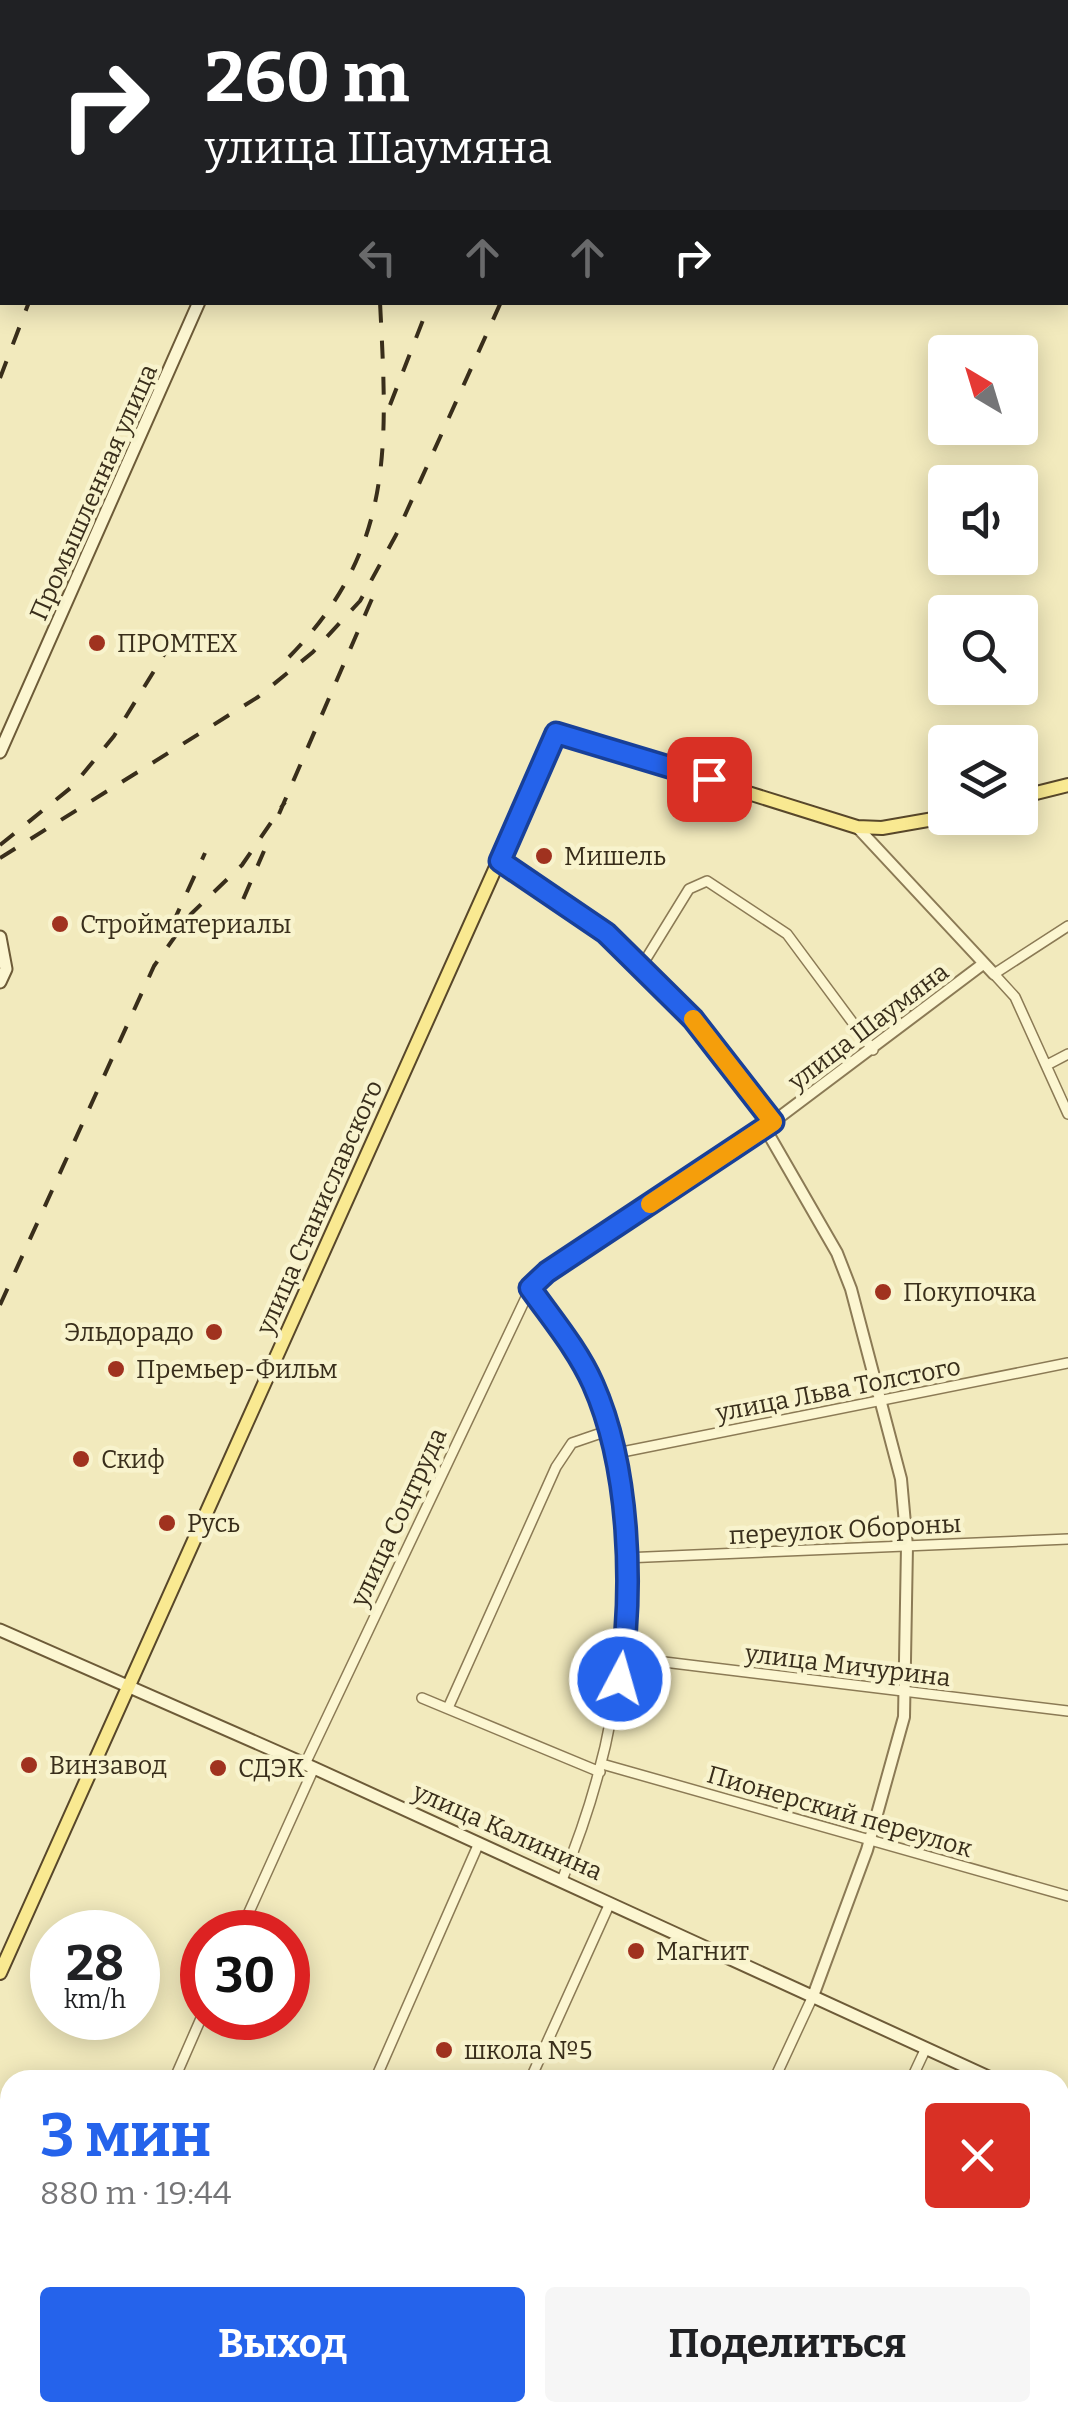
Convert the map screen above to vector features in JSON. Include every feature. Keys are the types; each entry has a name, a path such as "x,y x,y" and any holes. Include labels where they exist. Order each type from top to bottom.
{"main road":[{"name":"Промышленная улица","path":"0,752 198,305"},
{"name":"улица Станиславского","path":"0,1972 556,733 857,827"},
{"path":"1038,793 1068,785"},
{"path":"857,827 882,828 928,820"},
{"path":"0,937 6,969 0,982"},
{"name":"улица Калинина","path":"0,1630 310,1766 973,2070"}],"street":[{"path":"857,827 1015,997 1068,1114"},
{"path":"500,861 606,933 641,967 693,1019 769,1125 838,1253 901,1479 907,1546 904,1717 870,1840 812,1996 779,2070"},
{"path":"641,967 689,889 706,881 788,934 872,1050"},
{"path":"994,974 1068,926"},
{"name":"улица Шаумяна","path":"530,1288 547,1272 769,1125 983,964"},
{"path":"1047,1065 1068,1054"},
{"path":"530,1288 593,1383 610,1430 616,1454 624,1558 623,1657 588,1816 562,1880"},
{"name":"улица Соцтруда","path":"249,1910 310,1766 530,1288"},
{"name":"улица Льва Толстого","path":"616,1454 1068,1364"},
{"path":"448,1708 556,1467 572,1443 610,1430"},
{"name":"переулок Обороны","path":"624,1558 1068,1539"},
{"name":"улица Мичурина","path":"623,1657 1068,1711"},
{"name":"Пионерский переулок","path":"422,1698 601,1768 1068,1896"},
{"path":"378,2070 479,1843"},
{"path":"535,2070 610,1903"},
{"path":"178,2070 192,2040"},
{"path":"916,2070 926,2048"}],"railway":[{"path":"0,378 28,305"},
{"path":"289,657 324,616 349,575 367,534 382,448 380,305"},
{"path":"390,405 429,305"},
{"path":"0,858 258,697 313,652 360,601 396,535 500,305"},
{"path":"279,814 374,594"},
{"path":"0,845 73,786 114,736 178,632"},
{"path":"0,1305 154,966 191,914 242,865 285,802"},
{"path":"229,932 264,851"},
{"path":"172,925 205,853"}],"slow traffic":[{"path":"650,1204 773,1122 693,1019"}],"place":[{"name":"ПРОМТЕХ","path":"97,643"},
{"name":"Мишель","path":"544,856"},
{"name":"Стройматериалы","path":"60,924"},
{"name":"Покупочка","path":"883,1292"},
{"name":"Эльдорадо","path":"214,1332"},
{"name":"Премьер-Фильм","path":"116,1369"},
{"name":"Скиф","path":"81,1459"},
{"name":"Русь","path":"167,1523"},
{"name":"Винзавод","path":"29,1765"},
{"name":"СДЭК","path":"218,1768"},
{"name":"Магнит","path":"636,1951"},
{"name":"школа №5","path":"444,2050"}],"route":[{"path":"620,1679 625,1629 624,1558 616,1454 593,1383 530,1288 547,1272 773,1122 693,1019 606,933 500,861 556,733 709,779"}]}
